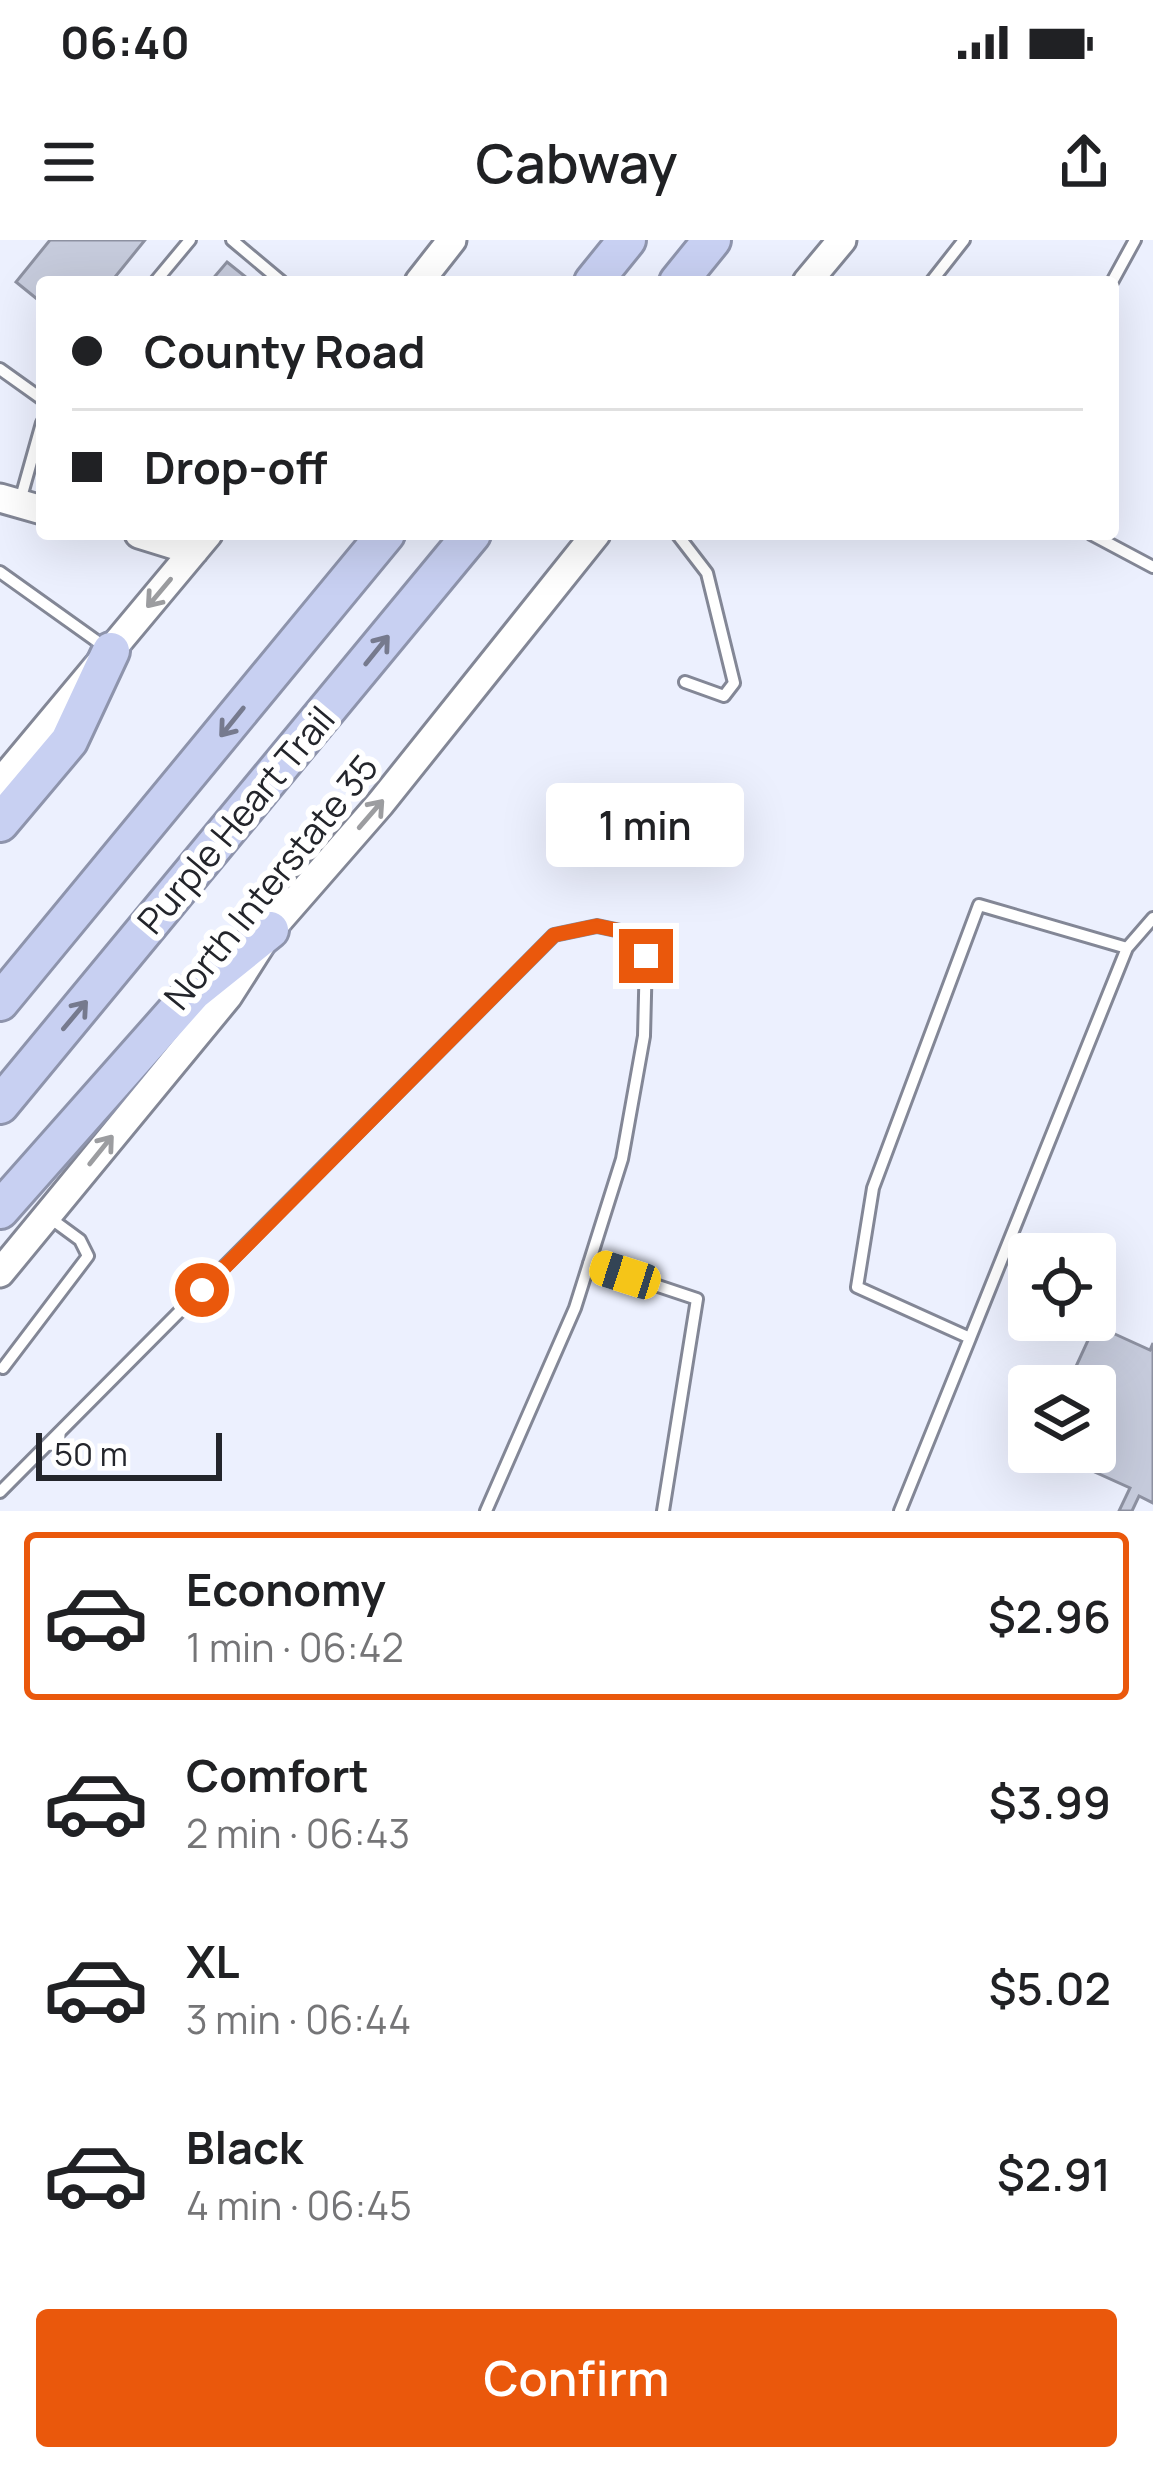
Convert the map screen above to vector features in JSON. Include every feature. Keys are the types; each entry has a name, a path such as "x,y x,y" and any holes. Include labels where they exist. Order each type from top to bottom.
{"highway":[{"path":"598,276 627,240"},
{"path":"683,276 712,240"},
{"name":"Purple Heart Trail","path":"0,1002 381,540"},
{"name":"Purple Heart Trail","path":"0,1106 467,540"},
{"path":"0,823 69,741 111,651"},
{"path":"0,1210 194,992 270,930"}],"main road":[{"path":"424,276 452,240"},
{"path":"816,276 842,240"},
{"name":"North Interstate 35","path":"0,1273 227,996 270,930 380,804 591,540"},
{"path":"0,782 201,542"}],"lane":[{"path":"159,276 190,240"},
{"path":"232,240 275,276"},
{"path":"936,276 964,240"},
{"path":"1115,276 1135,240"},
{"path":"0,369 36,395"},
{"path":"20,504 36,445"},
{"path":"682,540 707,573 734,683 724,696 685,682"},
{"path":"1102,540 1153,567"},
{"path":"0,572 111,651"},
{"path":"970,1338 857,1287 873,1188 979,905 1127,948"},
{"path":"900,1511 1127,948 1153,918"},
{"path":"0,1492 554,935 597,926 630,933 646,956 644,1036 626,1139 589,1263 527,1426 486,1511"},
{"path":"3,1368 88,1256 80,1240 47,1216"},
{"path":"589,1263 697,1299 663,1511"}],"building":[{"path":"50,240 145,240 116,276 36,276 36,298 16,282"},
{"path":"227,262 244,276 215,276"},
{"path":"1116,1335 1150,1350 1153,1343 1153,1503 1139,1496 1132,1511 1119,1511 1130,1488 1097,1473 1116,1473 1116,1365 1077,1365 1088,1341 1116,1341"}],"route":[{"path":"202,1290 554,935 597,926 630,933 646,956"}]}
